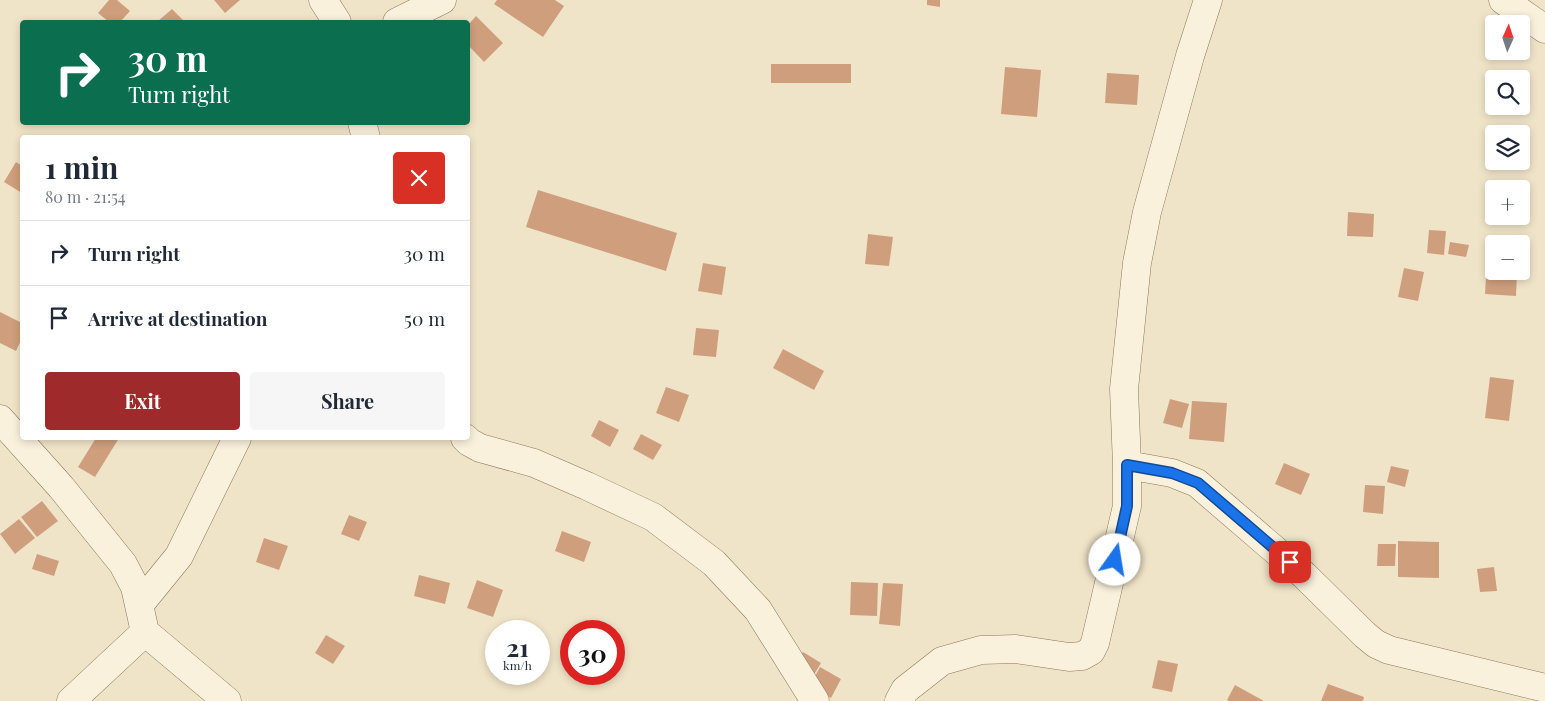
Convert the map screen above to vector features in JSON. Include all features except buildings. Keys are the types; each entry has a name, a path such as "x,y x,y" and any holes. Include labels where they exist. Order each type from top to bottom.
{"street":[{"path":"323,0 336,20"},
{"path":"401,20 442,0"},
{"path":"899,701 905,690 942,661 981,650 1016,649 1069,657 1082,656 1091,651 1099,632 1127,506 1124,389 1137,264 1147,212 1190,56 1208,0"},
{"path":"1503,0 1545,29"},
{"path":"0,419 61,487 123,564 136,587 145,632 227,701"},
{"path":"140,604 179,556 236,440"},
{"path":"467,440 480,448 534,463 653,517 714,563 758,610 815,701"},
{"path":"1127,465 1172,473 1198,483 1304,574 1376,644 1389,650 1545,688"},
{"path":"71,701 145,632"}],"route":[{"path":"1115,560 1127,506 1127,465 1172,473 1198,483 1290,562"}]}
